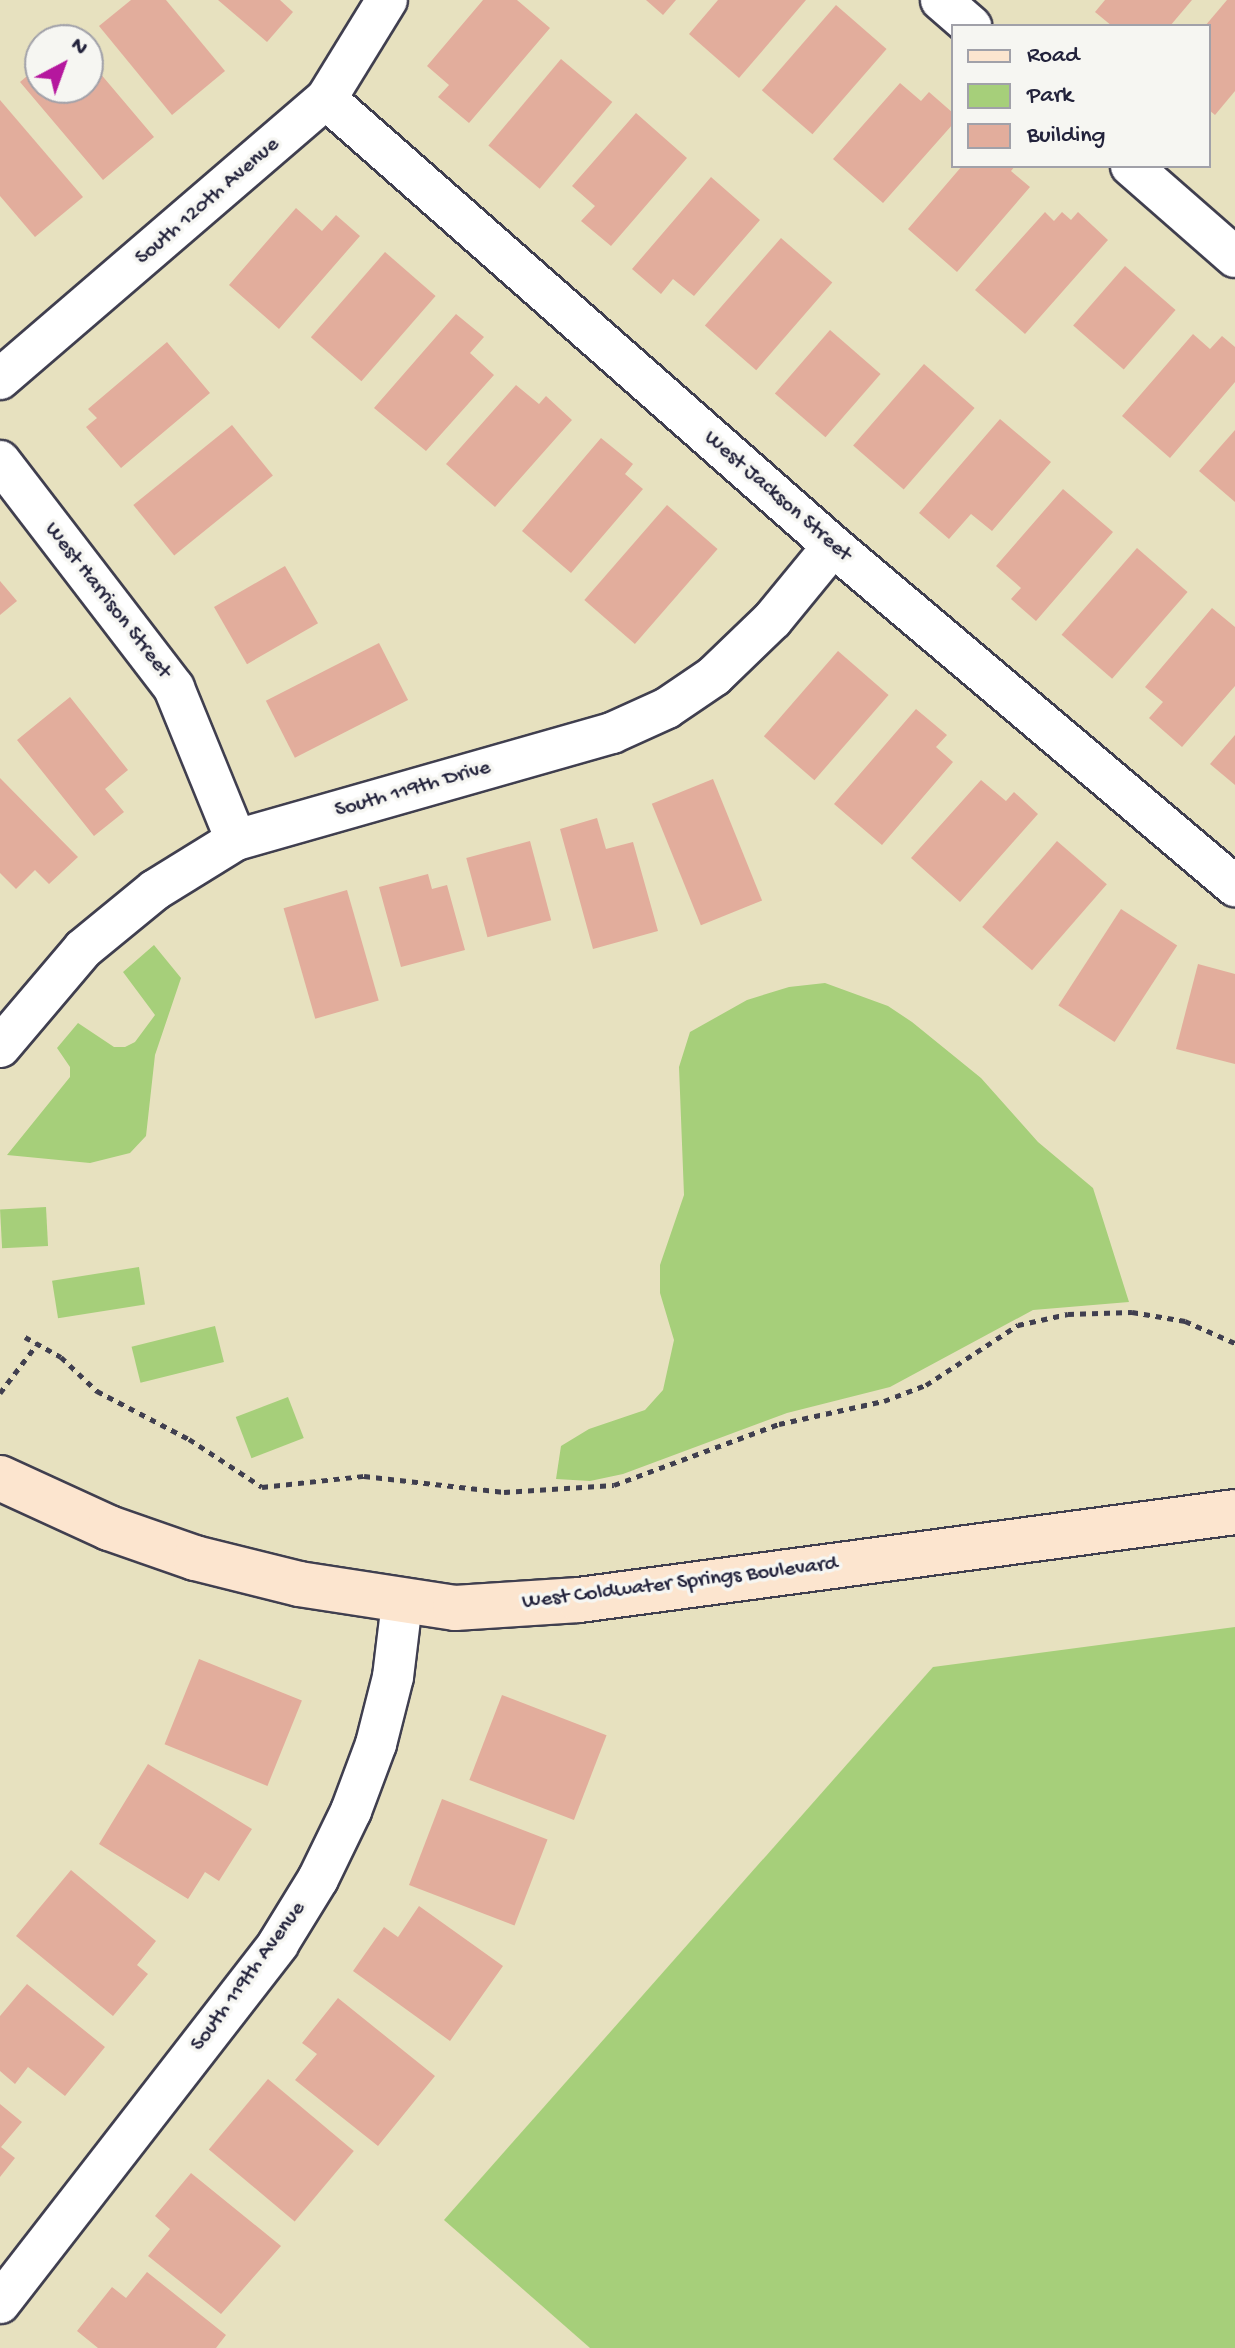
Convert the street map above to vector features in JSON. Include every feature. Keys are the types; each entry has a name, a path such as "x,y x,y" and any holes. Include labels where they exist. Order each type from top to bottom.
{"street":[{"name":"South 120th Avenue","path":"0,379 326,99 387,0"},
{"path":"941,0 969,24"},
{"name":"West Jackson Street","path":"326,99 833,546 1235,886"},
{"path":"1133,168 1235,257"},
{"name":"West Harrison Street","path":"0,461 174,688 236,840"},
{"name":"South 119th Drive","path":"0,1047 83,949 155,890 236,840 612,733 667,708 714,676 763,628 833,546"},
{"name":"West Coldwater Springs Boulevard","path":"0,1478 109,1528 195,1558 402,1603 455,1608 579,1600 1235,1512"},
{"name":"South 119th Avenue","path":"0,2303 278,1944 318,1879 351,1811 376,1744 393,1677 402,1603"}],"path":[{"path":"25,1337 38,1343 97,1391 189,1439 262,1487 364,1476 504,1492 614,1485 779,1424 884,1401 926,1385 1018,1325 1068,1314 1132,1312 1185,1321 1235,1343"},
{"path":"0,1393 38,1343"}],"green space":[{"path":"154,945 181,978 155,1055 146,1136 130,1153 90,1163 7,1155 70,1077 70,1067 57,1048 78,1023 114,1047 125,1047 135,1042 155,1015 123,972"},
{"path":"825,983 888,1006 912,1022 981,1078 1038,1142 1093,1188 1129,1302 1033,1310 890,1387 787,1413 623,1474 590,1481 556,1479 561,1446 589,1429 645,1410 663,1390 674,1340 660,1293 660,1265 684,1195 679,1067 690,1032 747,1000 789,987"},
{"path":"46,1207 48,1246 2,1248 0,1209"},
{"path":"139,1267 145,1305 58,1318 52,1281"},
{"path":"215,1326 224,1362 141,1383 132,1347"},
{"path":"288,1397 304,1438 251,1458 236,1417"},
{"path":"1235,1627 1235,2348 590,2348 444,2220 933,1667"}],"building":[{"path":"131,0 166,0 225,71 172,115 104,32 104,24 101,24"},
{"path":"218,0 280,0 293,12 267,42"},
{"path":"483,0 517,0 550,28 469,123 438,97 449,85 427,66"},
{"path":"646,0 676,0 663,15"},
{"path":"718,0 806,0 739,78 689,34"},
{"path":"1105,0 1192,0 1172,24 1110,24 1095,12"},
{"path":"1227,0 1235,0 1235,91 1215,115 1211,112 1211,24 1207,24"},
{"path":"836,5 887,49 812,134 762,90"},
{"path":"561,59 612,102 540,189 488,146"},
{"path":"104,78 154,137 103,180 39,104 104,104"},
{"path":"900,83 921,101 929,92 951,111 951,126 883,203 833,159"},
{"path":"0,100 83,197 35,237 0,196"},
{"path":"636,113 687,158 611,246 581,221 595,206 572,186"},
{"path":"960,168 1013,168 1011,171 1030,187 957,272 908,229"},
{"path":"711,177 760,220 694,296 673,279 661,294 632,269"},
{"path":"296,208 322,231 336,215 360,236 279,329 229,285"},
{"path":"1045,212 1054,221 1062,212 1071,220 1078,212 1108,240 1025,334 975,290"},
{"path":"781,238 832,283 756,370 705,326"},
{"path":"385,252 436,296 361,381 311,337"},
{"path":"1125,266 1176,310 1124,370 1073,326"},
{"path":"456,314 484,337 470,353 494,375 426,451 374,408"},
{"path":"830,330 881,374 825,437 775,393"},
{"path":"1193,334 1210,349 1222,336 1235,347 1235,382 1170,458 1122,416"},
{"path":"167,342 210,393 121,468 86,427 97,418 88,409"},
{"path":"924,364 975,408 904,489 853,446"},
{"path":"516,385 539,404 546,396 572,420 495,507 446,464"},
{"path":"1000,419 1051,462 992,531 971,514 949,539 919,513"},
{"path":"232,425 273,476 174,555 133,505"},
{"path":"1235,430 1235,502 1199,471"},
{"path":"601,438 633,464 625,474 643,489 571,573 522,531"},
{"path":"1063,489 1113,532 1036,621 1011,599 1021,588 996,566"},
{"path":"667,505 718,549 635,644 584,600"},
{"path":"1137,548 1188,592 1112,679 1062,635"},
{"path":"285,566 318,623 247,664 214,607"},
{"path":"0,581 17,601 0,615"},
{"path":"1212,608 1235,627 1235,686 1182,747 1149,718 1163,702 1145,687"},
{"path":"379,643 408,700 295,758 266,701"},
{"path":"838,651 889,695 814,780 764,736"},
{"path":"70,697 128,770 105,789 124,812 94,836 17,740"},
{"path":"916,709 947,735 936,747 953,762 882,845 834,804"},
{"path":"1235,735 1235,785 1210,764"},
{"path":"0,778 78,857 49,884 35,870 16,889 0,873"},
{"path":"713,779 762,900 701,925 652,804"},
{"path":"981,780 1006,801 1014,792 1038,814 960,902 911,858"},
{"path":"597,818 606,849 633,842 658,931 593,949 560,829"},
{"path":"530,841 551,920 487,937 466,858"},
{"path":"1057,841 1107,884 1032,970 982,927"},
{"path":"428,874 432,889 447,885 465,950 401,967 379,887"},
{"path":"347,890 379,1001 315,1019 284,908"},
{"path":"1121,909 1177,945 1115,1042 1058,1005"},
{"path":"1198,964 1235,974 1235,1064 1176,1049"},
{"path":"199,1659 302,1701 267,1786 165,1744"},
{"path":"502,1695 607,1735 574,1820 469,1780"},
{"path":"148,1764 252,1829 219,1881 205,1872 188,1899 99,1844"},
{"path":"442,1799 547,1839 515,1925 409,1885"},
{"path":"71,1870 156,1941 137,1965 148,1974 113,2016 16,1936"},
{"path":"419,1906 503,1966 450,2041 353,1971 384,1927 398,1937"},
{"path":"27,1984 105,2047 65,2096 28,2067 15,2084 0,2071 0,2016"},
{"path":"338,1998 435,2076 378,2146 295,2080 317,2054 302,2043"},
{"path":"268,2079 354,2151 295,2221 209,2149"},
{"path":"0,2104 22,2122 1,2147 15,2158 0,2177"},
{"path":"191,2173 281,2246 221,2314 148,2256 170,2229 155,2216"},
{"path":"147,2272 226,2335 216,2348 98,2348 77,2331 112,2287 126,2298"}]}
